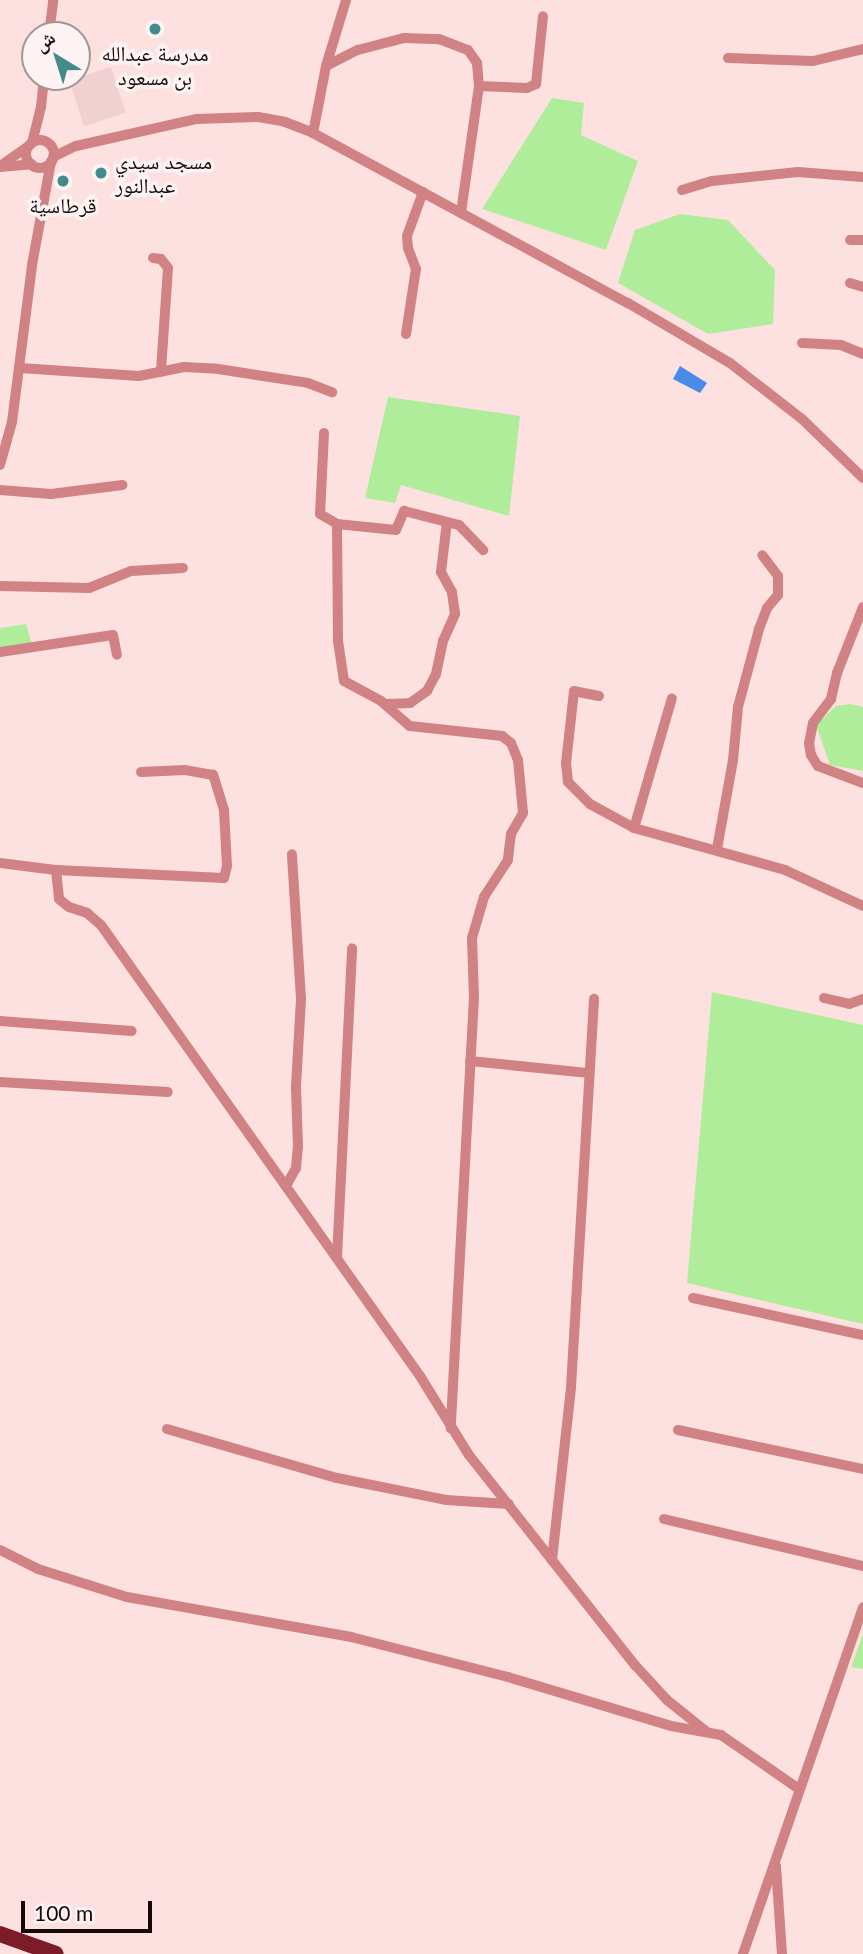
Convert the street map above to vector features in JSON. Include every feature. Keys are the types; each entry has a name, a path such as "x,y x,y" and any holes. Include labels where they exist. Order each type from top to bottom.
{"highway":[{"path":"0,1934 56,1954"}],"street":[{"path":"51,21 53,0"},
{"path":"313,133 326,66 346,0"},
{"path":"479,86 527,88 536,84 543,16"},
{"path":"326,66 372,46 404,38 439,39 456,43 473,56 480,73 461,213"},
{"path":"728,58 813,61 863,49"},
{"path":"43,91 41,107 26,153 44,195"},
{"path":"0,465 12,422 44,195 52,159 41,107"},
{"path":"0,167 45,166 76,146 197,119 233,117 285,122 313,133 618,297 730,363 802,419 863,478"},
{"path":"0,167 31,144 47,142 76,146"},
{"path":"682,190 712,181 775,174 863,177"},
{"path":"406,334 416,269 408,248 407,236 423,192"},
{"path":"850,240 863,240"},
{"path":"153,258 161,259 168,268 161,372"},
{"path":"850,284 863,287"},
{"path":"802,343 841,345 863,354"},
{"path":"20,368 139,376 184,367 250,372 308,383 332,392"},
{"path":"324,433 320,514 338,524 396,530 404,511 461,527 482,550"},
{"path":"0,491 51,494 121,485"},
{"path":"386,704 410,704 427,691 436,674 443,641 455,614 452,592 441,572 447,522"},
{"path":"338,524 338,641 342,677 349,686 386,704 410,726 502,736 511,743 518,760 523,813 511,834 508,860 478,913 472,938 474,996 451,1428"},
{"path":"717,849 735,751 738,707 762,621 778,595 778,576 762,555"},
{"path":"0,586 89,588 131,571 183,568"},
{"path":"863,607 837,673 831,699 813,723 809,743 811,755 818,766 863,783"},
{"path":"0,652 113,635 117,655"},
{"path":"599,696 574,691 565,774 572,789 590,804 634,828 785,870 863,906"},
{"path":"634,828 672,698"},
{"path":"0,863 56,870 199,879 224,877 227,866 224,810 213,775 185,770 141,772"},
{"path":"286,1186 296,1168 298,1147 296,1086 301,999 292,854"},
{"path":"56,870 60,899 69,907 87,913 101,925 202,1063 420,1376 451,1428 635,1665 667,1700 707,1732"},
{"path":"337,1258 352,948"},
{"path":"824,998 849,1004 863,999"},
{"path":"552,1560 571,1387 594,999"},
{"path":"0,1021 132,1031"},
{"path":"470,1061 590,1073"},
{"path":"0,1082 168,1092"},
{"path":"693,1298 863,1335"},
{"path":"167,1429 337,1478 446,1500 509,1504"},
{"path":"678,1430 863,1469"},
{"path":"664,1518 863,1566"},
{"path":"0,1550 38,1569 127,1597 352,1637 508,1677 671,1726 707,1732 731,1740 799,1789"},
{"path":"743,1954 863,1607"},
{"path":"776,1860 782,1954"}],"shaded area":[{"path":"111,67 126,113 84,126 73,91 91,91 91,73"}],"green space":[{"path":"552,98 584,103 581,135 638,161 606,250 482,209"},
{"path":"680,214 728,220 775,270 773,324 708,334 618,283 635,230"},
{"path":"388,397 520,416 509,516 401,485 395,503 365,498"},
{"path":"26,624 33,648 0,651 0,628"},
{"path":"850,704 863,707 863,771 830,765 816,725 836,706"},
{"path":"712,992 863,1025 863,1324 687,1283"},
{"path":"863,1634 863,1669 851,1667"}],"water":[{"path":"680,366 707,383 700,393 673,379"}],"place":[{"name":"مدرسة عبدالله بن مسعود","path":"155,29"},
{"name":"مسجد سيدي عبدالنور","path":"101,173"},
{"name":"قرطاسية","path":"63,181"}]}
